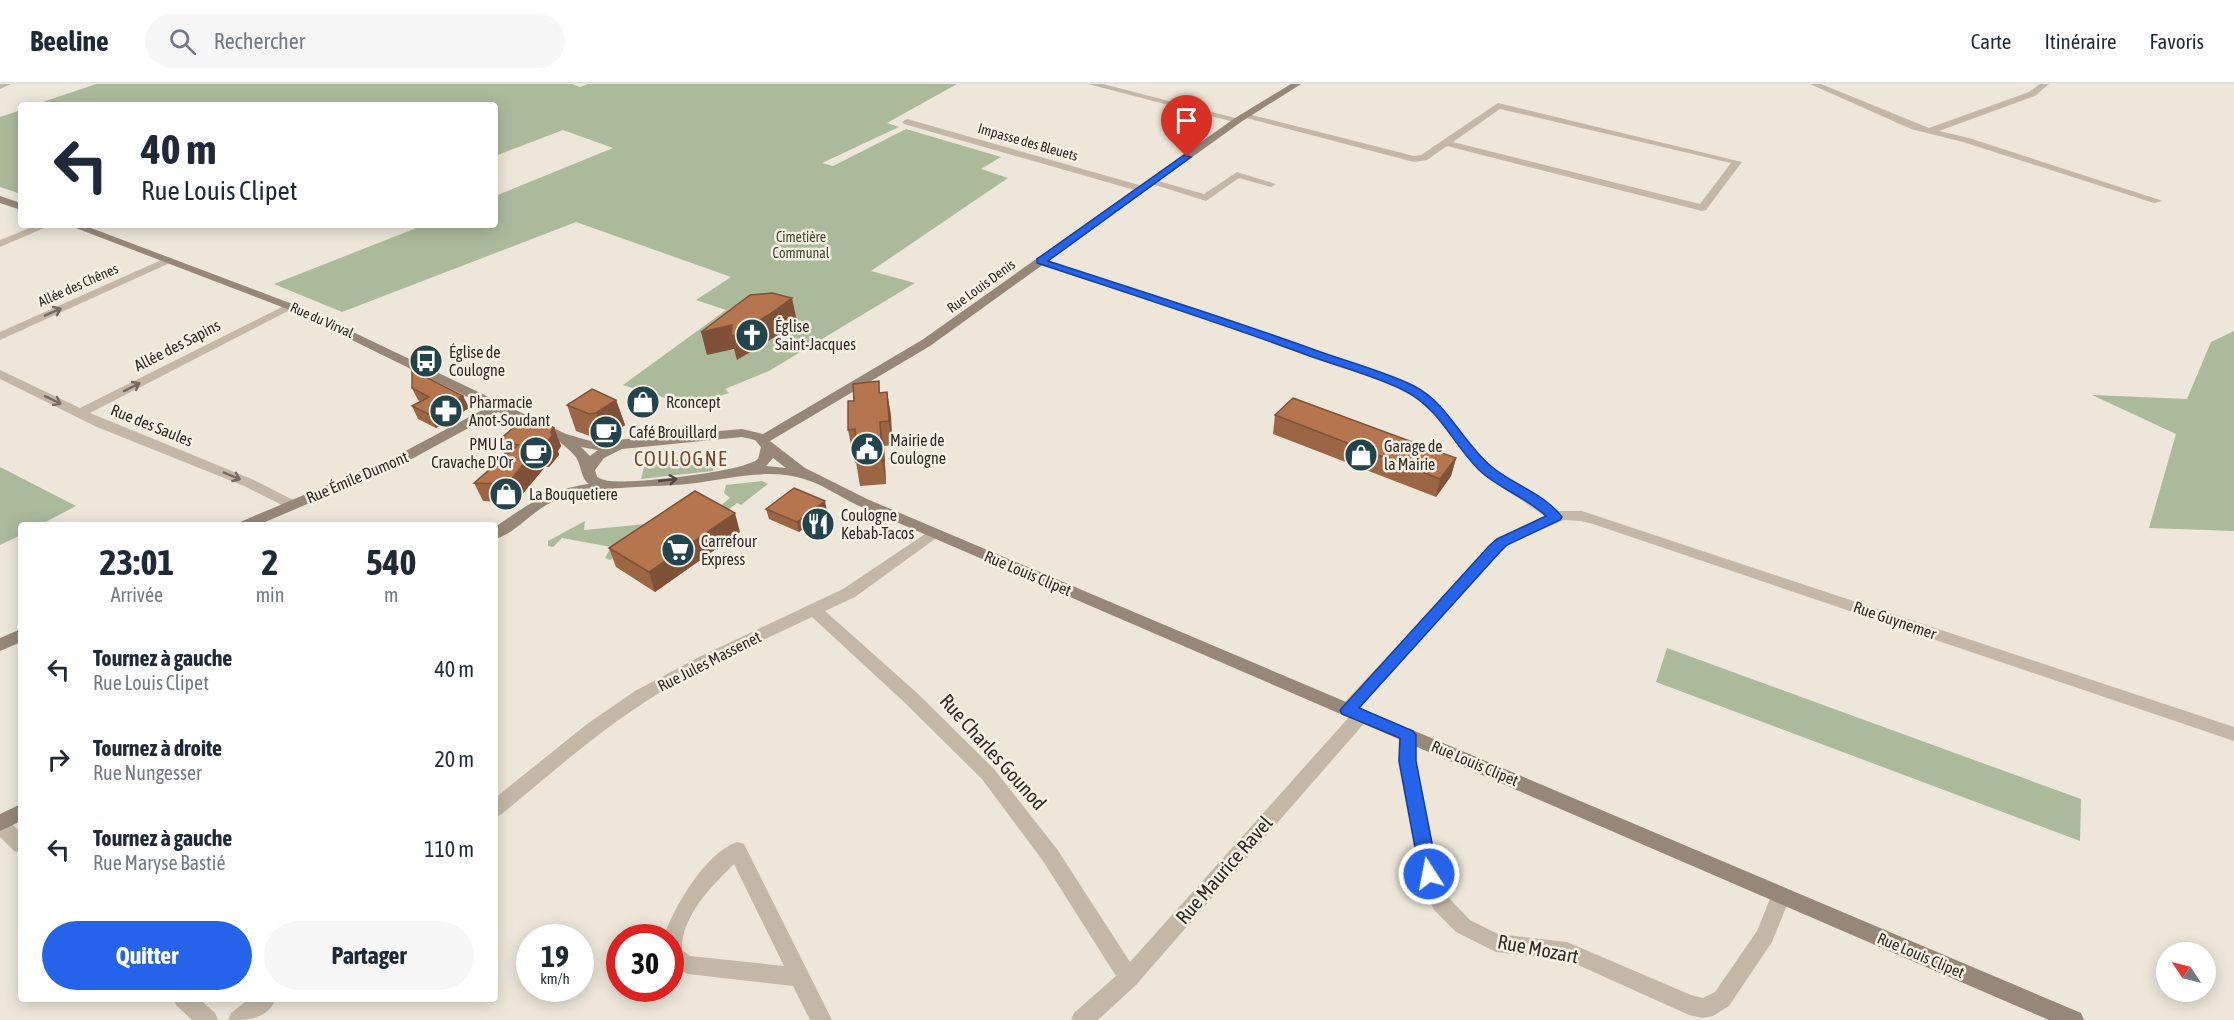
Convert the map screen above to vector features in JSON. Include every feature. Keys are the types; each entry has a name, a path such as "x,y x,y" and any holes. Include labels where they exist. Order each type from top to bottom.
{"street":[{"path":"0,86 7,84"},
{"path":"1092,84 1414,159 1424,158 1498,106 1737,162 1702,208 1446,143"},
{"name":"Rue Louis Denis","path":"742,473 763,462 766,444 907,356 1241,118 1297,84"},
{"path":"1814,84 1899,121 2158,201"},
{"path":"1931,131 2032,94 2045,84"},
{"name":"Impasse des Bleuets","path":"907,122 1147,186 1206,198 1237,175 1271,184"},
{"path":"0,199 18,206"},
{"path":"0,244 39,228"},
{"name":"Rue du Virval","path":"81,228 290,306 357,336 561,437 594,446 619,446 742,433 756,435 766,444"},
{"name":"Allée des Chênes","path":"0,336 168,260"},
{"path":"1040,261 1256,333 1410,389 1441,412 1470,453 1485,469 1539,502 1555,517"},
{"name":"Allée des Sapins","path":"80,413 290,306"},
{"name":"Rue des Saules","path":"0,374 80,413 249,483 292,505"},
{"name":"Rue Émile Dumont","path":"252,522 401,459 497,407"},
{"name":"Rue du Virval","path":"561,437 579,452 591,480 610,486"},
{"name":"Rue Louis Clipet","path":"766,444 811,477 934,533 2073,1020"},
{"path":"588,470 590,464 600,455 619,446"},
{"name":"Rue Louis Clipet","path":"498,532 546,499 570,491 742,473 783,471 811,477"},
{"name":"Rue Guynemer","path":"1555,517 1571,514 1598,521 2234,734"},
{"name":"Rue Maurice Ravel","path":"1082,1020 1129,978 1494,549 1502,542 1555,517"},
{"name":"Rue Jules Massenet","path":"498,807 593,729 641,696 733,647 814,612 868,581 934,533"},
{"name":"Rue Charles Gounod","path":"814,612 917,703 988,774 1050,855 1129,978"},
{"path":"0,645 18,636"},
{"name":"Rue Mozart","path":"1408,735 1407,761 1429,874 1434,890 1450,915 1463,926 1497,943 1566,951 1603,965 1704,1014"},
{"path":"18,814 0,824 18,842"},
{"path":"800,977 688,965 671,953 671,942 694,894 737,850 800,977 821,1020"},
{"path":"1704,1014 1722,999 1765,936 1781,895"},
{"path":"187,1002 207,1020"},
{"path":"239,1020 261,1002"}],"green space":[{"name":"Cimetière Communal","path":"96,84 572,84 580,87 588,84 957,84 887,123 899,127 822,163 833,166 906,129 1001,157 981,169 1008,178 871,271 915,283 769,371 725,389 729,393 693,405 672,404 675,401 623,385 726,310 696,300 731,277 576,222 342,312 274,284 416,228 498,228 498,195 613,148 563,130 498,155 498,102 43,102","holes":["797,321 779,334 776,333 771,340 768,339 762,344 764,345 754,350 755,352 731,350"]},
{"path":"18,111 18,193 0,187 0,117"},
{"path":"2234,331 2234,531 2149,528 2176,434 2092,395 2187,399 2211,342"},
{"path":"715,456 713,471 641,479 645,463"},
{"path":"0,467 76,506 46,522 18,522 18,536 0,545"},
{"path":"762,481 768,484 741,505 737,503 728,510 720,506 730,498 724,493 726,485"},
{"path":"585,521 584,530 666,522 610,560 605,558 611,547 562,538 553,547 548,546 548,541"},
{"path":"1667,648 2081,799 2080,841 1656,682"}],"building":[{"path":"772,293 792,298 731,337 732,325 701,332 750,295"},
{"path":"412,370 463,396 430,415 412,406 429,397 412,388"},
{"path":"879,381 879,393 887,392 889,421 880,422 882,460 856,462 855,429 848,430 848,401 854,401 853,384"},
{"path":"592,389 616,400 596,413 589,414 567,405"},
{"path":"1293,398 1456,458 1440,479 1275,415"},
{"path":"538,418 554,428 551,432 552,436 542,448 537,448 507,484 474,483 518,445 499,440 519,423 526,425"},
{"path":"794,488 825,501 797,522 766,509"},
{"path":"695,491 735,513 649,572 609,548"}],"place":[{"name":"Église Saint-Jacques","path":"752,335"},
{"name":"Église de Coulogne","path":"426,361"},
{"name":"Rconcept","path":"643,402"},
{"name":"Pharmacie Anot-Soudant","path":"446,411"},
{"name":"Café Brouillard","path":"606,432"},
{"name":"Mairie de Coulogne","path":"867,449"},
{"name":"PMU La Cravache D'Or","path":"536,453"},
{"name":"Garage de la Mairie","path":"1361,455"},
{"name":"La Bouquetiere","path":"506,494"},
{"name":"Coulogne Kebab-Tacos","path":"818,524"},
{"name":"Carrefour Express","path":"678,550"}],"district":[{"name":"COULOGNE","path":"681,459"}],"route":[{"path":"1187,157 1040,261 1397,382 1441,412 1470,453 1485,469 1517,491 1539,502 1555,517 1502,542 1494,549 1348,710 1408,735 1407,761 1429,874"}]}
